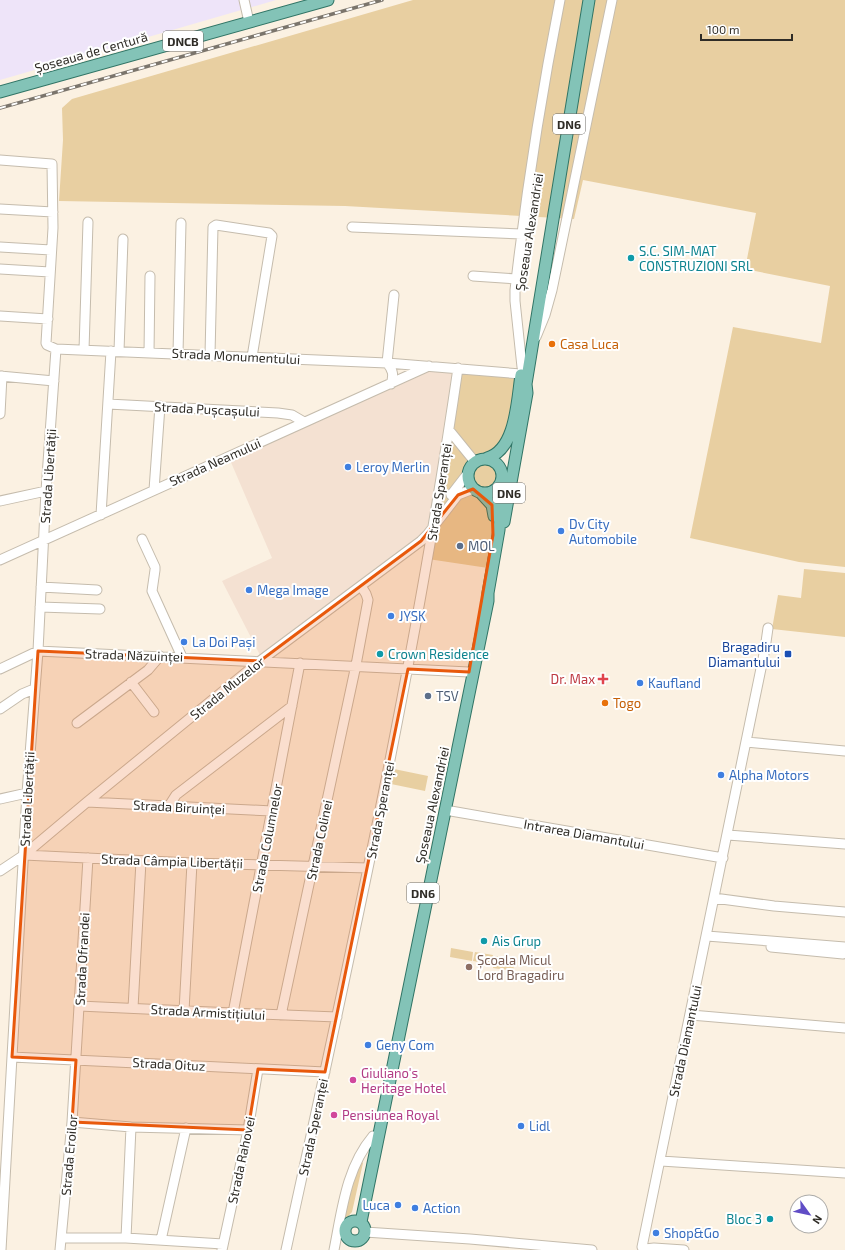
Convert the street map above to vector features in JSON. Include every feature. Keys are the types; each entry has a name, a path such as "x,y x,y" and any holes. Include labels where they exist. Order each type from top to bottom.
{"main road":[{"name":"Șoseaua de Centură","path":"0,92 328,0"},
{"name":"Șoseaua Alexandriei","path":"487,458 494,456 501,450 510,435 523,375 582,0"},
{"name":"Șoseaua Alexandriei","path":"534,340 589,0"},
{"name":"DN6","path":"488,601 491,593 525,400 523,375 534,340"},
{"name":"Șoseaua Alexandriei","path":"502,472 504,459 514,435 523,393 523,375"},
{"name":"DN6","path":"468,473 469,484 477,491 491,492 500,485 502,472 497,463 487,458 474,462"},
{"path":"468,473 474,462"},
{"name":"Șoseaua Alexandriei","path":"360,1225 488,601 488,593 499,530 500,519 498,500 500,485"},
{"name":"Șoseaua Alexandriei","path":"360,1225 373,1136 483,600 494,528 494,510 492,505 477,491"},
{"name":"DN6","path":"347,1225 360,1225 363,1238 352,1245 345,1235 347,1225"}],"street":[{"path":"244,0 249,22"},
{"path":"523,375 515,301 517,279 522,234 546,76 560,0"},
{"path":"534,340 541,326 552,290 612,0"},
{"name":"Strada Libertății","path":"0,160 52,164 53,212 46,343 52,347 54,381 46,491 38,651 27,793 2,1250"},
{"path":"0,209 53,212"},
{"path":"84,350 88,222"},
{"path":"178,354 182,223"},
{"path":"210,355 213,227 216,225 269,234 272,236 252,357"},
{"path":"352,227 522,234"},
{"path":"101,515 108,404 115,351 123,239"},
{"path":"0,247 51,250"},
{"path":"0,269 50,272"},
{"path":"149,352 150,276"},
{"path":"473,276 517,279"},
{"path":"390,384 393,376 392,369 387,363 394,294"},
{"path":"0,316 48,319"},
{"name":"Strada Monumentului","path":"52,347 84,350 387,363 458,368 523,375"},
{"name":"Strada Neamului","path":"0,560 430,366"},
{"name":"Strada Speranței","path":"286,1250 337,1017 408,669 434,526 458,368"},
{"path":"0,414 1,376 54,381"},
{"name":"Strada Pușcașului","path":"108,404 278,413 292,415 304,422"},
{"path":"154,490 160,406"},
{"path":"449,430 474,462"},
{"path":"434,526 441,510 468,473"},
{"path":"434,526 458,495 466,490 477,491"},
{"path":"0,501 46,491"},
{"name":"Strada Muzelor","path":"0,871 24,855 260,661 421,541 434,526"},
{"path":"142,539 155,570 152,591 182,657"},
{"name":"Strada Colinei","path":"281,1015 356,665 368,600 361,586"},
{"path":"41,587 97,590"},
{"path":"40,607 100,609"},
{"name":"Strada Diamantului","path":"642,1249 728,835 768,628"},
{"path":"0,669 38,651"},
{"name":"Strada Năzuinței","path":"38,651 356,665 469,672"},
{"path":"77,724 148,670 160,656"},
{"name":"Strada Columnelor","path":"233,1014 300,663"},
{"path":"131,682 154,712"},
{"path":"0,710 22,694 34,689"},
{"path":"169,806 176,796 292,706"},
{"path":"746,742 845,751"},
{"path":"0,799 27,793"},
{"name":"Strada Biruinței","path":"87,802 272,811"},
{"name":"Intrarea Diamantului","path":"445,810 723,858"},
{"path":"728,835 845,844"},
{"path":"46,837 45,850 50,856"},
{"name":"Strada Câmpia Libertății","path":"24,855 192,863 368,868"},
{"name":"Strada Ofrandei","path":"76,1060 88,858"},
{"path":"133,1008 141,860"},
{"path":"184,1011 192,863"},
{"path":"714,898 774,906 845,912"},
{"path":"706,939 844,950"},
{"name":"Strada Armistițiului","path":"79,1006 233,1014 337,1017"},
{"path":"691,1015 845,1028"},
{"name":"Strada Oituz","path":"12,1057 325,1072"},
{"name":"Strada Eroilor","path":"60,1250 72,1122 76,1060"},
{"name":"Strada Rahovei","path":"223,1247 248,1130 258,1069"},
{"path":"0,1098 10,1096"},
{"path":"72,1122 132,1127 248,1130"},
{"path":"126,1238 132,1127"},
{"path":"161,1240 186,1128"},
{"path":"334,1250 352,1172 362,1151 373,1136"},
{"path":"661,1161 845,1173"},
{"path":"360,1225 470,1239 592,1250"},
{"path":"62,1238 126,1238 161,1240 223,1247"},
{"path":"642,1249 654,1248 684,1250"}],"highlighted area":[{"path":"473,489 492,505 493,535 469,672 408,669 325,1072 258,1069 248,1130 72,1122 76,1060 12,1057 38,651 260,661 421,541 458,495"}],"shaded area":[{"path":"0,0 276,0 0,80"},
{"path":"413,0 845,0 845,567 799,562 690,538 733,327 821,343 830,286 745,269 756,213 583,180 574,219 345,206 59,201 63,140 62,108 72,99"},
{"path":"458,368 434,526 260,655 222,581 272,558 230,460 427,369"},
{"path":"458,368 521,374 513,422 492,460 500,469 502,479 497,488 486,493 494,510 488,568 428,559","holes":["468,479 473,489 454,499 441,510 460,484"]},
{"path":"804,569 845,573 845,637 772,629 778,595 801,598"},
{"path":"394,769 428,776 425,791 391,784"},
{"path":"451,948 473,952 472,961 450,957"},
{"path":"475,952 493,955 492,964 473,961"},
{"path":"495,956 515,959 513,971 493,968"},
{"path":"361,1161 363,1163 352,1212 342,1223 350,1184"}],"railway":[{"path":"0,108 382,0"}],"place":[{"name":"S.C. SIM-MAT CONSTRUZIONI SRL","path":"631,258"},
{"name":"Casa Luca","path":"552,344"},
{"name":"Leroy Merlin","path":"348,467"},
{"name":"Dv City Automobile","path":"561,531"},
{"name":"MOL","path":"460,546"},
{"name":"Mega Image","path":"249,590"},
{"name":"JYSK","path":"391,616"},
{"name":"La Doi Pași","path":"184,642"},
{"name":"Crown Residence","path":"380,654"},
{"name":"Bragadiru Diamantului","path":"788,654"},
{"name":"Dr. Max","path":"603,679"},
{"name":"Kaufland","path":"640,683"},
{"name":"TSV","path":"428,696"},
{"name":"Togo","path":"605,703"},
{"name":"Alpha Motors","path":"721,775"},
{"name":"Ais Grup","path":"484,941"},
{"name":"Școala Micul Lord Bragadiru","path":"469,967"},
{"name":"Geny Com","path":"368,1045"},
{"name":"Giuliano's Heritage Hotel","path":"353,1080"},
{"name":"Pensiunea Royal","path":"334,1115"},
{"name":"Lidl","path":"521,1126"},
{"name":"Luca","path":"398,1205"},
{"name":"Action","path":"415,1208"},
{"name":"Bloc 3","path":"770,1219"},
{"name":"Shop&Go","path":"656,1233"}]}
